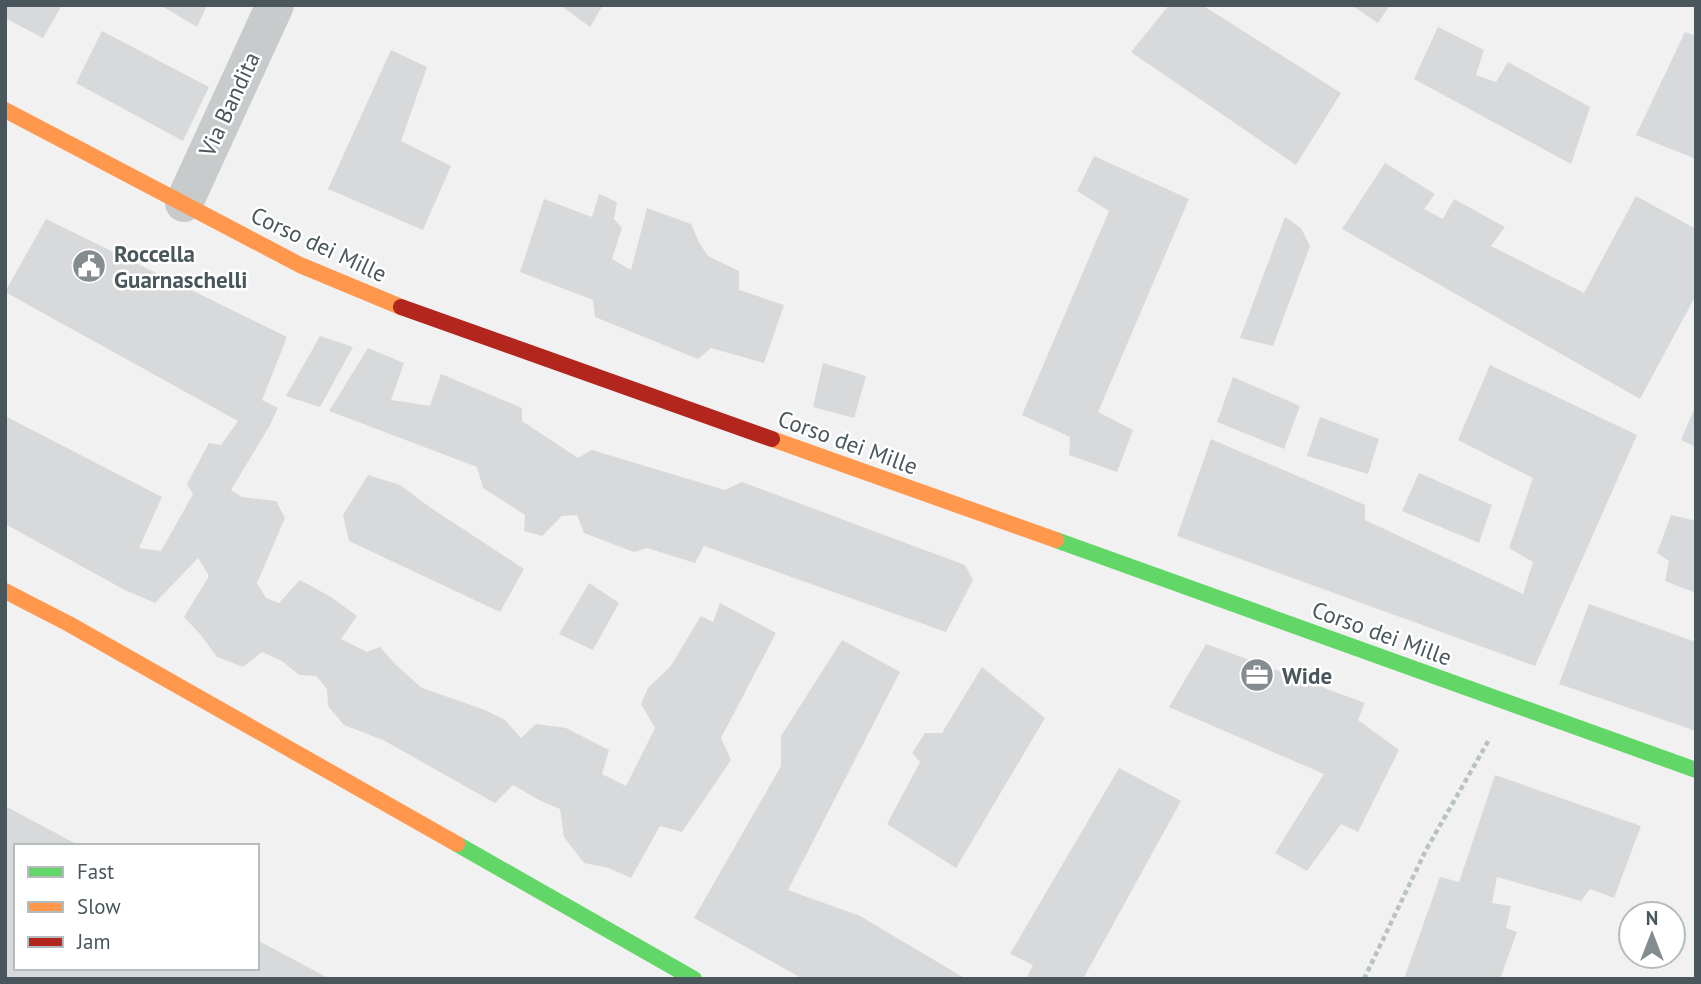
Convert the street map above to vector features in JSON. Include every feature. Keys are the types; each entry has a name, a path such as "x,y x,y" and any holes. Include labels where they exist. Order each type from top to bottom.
{"street":[{"name":"Via Bandita","path":"184,203 275,5"},
{"name":"Corso dei Mille","path":"5,110 300,265 416,313 1696,770"},
{"path":"5,591 69,624 694,979"}],"path":[{"path":"1364,979 1426,850 1509,704"}],"building":[{"path":"5,5 62,5 43,38 5,18"},
{"path":"160,5 207,5 197,27"},
{"path":"560,5 603,5 590,27"},
{"path":"1169,5 1202,5 1341,93 1296,165 1131,52"},
{"path":"1351,5 1390,5 1378,23"},
{"path":"1438,27 1484,50 1476,75 1496,82 1508,62 1590,107 1571,164 1414,79"},
{"path":"102,31 209,87 183,141 76,83"},
{"path":"1685,32 1696,36 1696,159 1636,135"},
{"path":"391,50 427,67 401,141 451,166 423,230 328,189"},
{"path":"1094,156 1189,199 1098,412 1133,430 1117,472 1069,455 1070,437 1022,415 1109,211 1077,191"},
{"path":"1385,163 1435,194 1424,209 1443,219 1454,199 1505,227 1491,246 1584,293 1636,196 1696,229 1696,295 1640,399 1342,229"},
{"path":"599,194 617,202 614,219 622,228 612,259 631,270 647,208 691,224 708,256 739,271 739,290 784,305 764,363 711,348 698,359 595,317 593,300 520,272 544,199 592,217"},
{"path":"1285,217 1301,228 1310,246 1273,346 1240,338"},
{"path":"46,219 287,337 262,400 278,408 231,490 242,497 276,501 285,518 257,583 266,598 279,603 300,580 331,597 357,616 341,639 367,652 380,647 422,688 485,710 505,720 521,738 536,724 566,728 609,750 602,774 626,786 655,728 641,704 648,688 670,667 701,616 713,622 720,603 776,633 721,738 731,760 682,832 660,826 631,878 609,868 584,863 564,837 560,809 513,785 495,803 383,740 344,725 328,706 327,689 316,676 299,675 282,661 262,652 243,667 217,657 184,617 209,576 198,558 155,603 123,589 5,524 5,416 162,497 139,548 161,551 193,494 187,484 209,443 221,445 238,421 5,292"},
{"path":"320,336 353,347 320,407 286,396"},
{"path":"368,348 404,363 391,400 430,406 441,374 522,408 522,421 578,458 592,450 725,490 742,482 965,565 973,580 946,632 704,546 695,563 647,548 634,552 584,533 577,515 562,516 542,536 524,531 525,515 483,488 477,467 329,411"},
{"path":"823,363 866,376 854,418 813,407"},
{"path":"1490,365 1637,435 1535,666 1177,536 1211,439 1365,505 1365,520 1523,594 1533,562 1509,548 1533,478 1458,440"},
{"path":"1233,377 1300,406 1284,449 1217,422"},
{"path":"1696,405 1696,447 1681,440"},
{"path":"1320,417 1379,439 1368,474 1307,456"},
{"path":"1419,473 1492,505 1479,543 1402,511"},
{"path":"368,475 400,485 524,569 500,612 349,541 343,515"},
{"path":"1671,515 1696,521 1696,593 1665,581 1669,561 1657,553"},
{"path":"589,583 619,603 593,650 559,634"},
{"path":"1589,604 1696,642 1696,731 1559,684"},
{"path":"842,640 900,672 788,890 860,916 966,979 803,979 694,918 781,766 781,736"},
{"path":"1206,644 1365,703 1358,720 1399,750 1358,832 1341,824 1307,871 1275,853 1324,774 1169,707"},
{"path":"982,667 1045,718 956,868 887,824 920,762 912,753 925,733 942,733"},
{"path":"1119,768 1181,801 1083,979 1026,979 1033,965 1010,954"},
{"path":"1495,775 1641,826 1614,898 1590,889 1581,901 1497,877 1492,903 1511,906 1506,928 1517,932 1500,979 1404,979 1440,877 1459,882"},
{"path":"5,806 76,844 14,844 14,970 259,970 259,941 330,979 5,979"}],"traffic: fast":[{"path":"1056,540 1696,770"},
{"path":"457,844 694,979"}],"traffic: slow":[{"path":"5,110 300,265 401,307"},
{"path":"772,439 1056,540"},
{"path":"5,591 69,624 457,844"}],"traffic: jam":[{"path":"401,307 772,439"}],"place":[{"name":"Roccella Guarnaschelli","path":"89,266"},
{"name":"Wide","path":"1257,675"}]}
